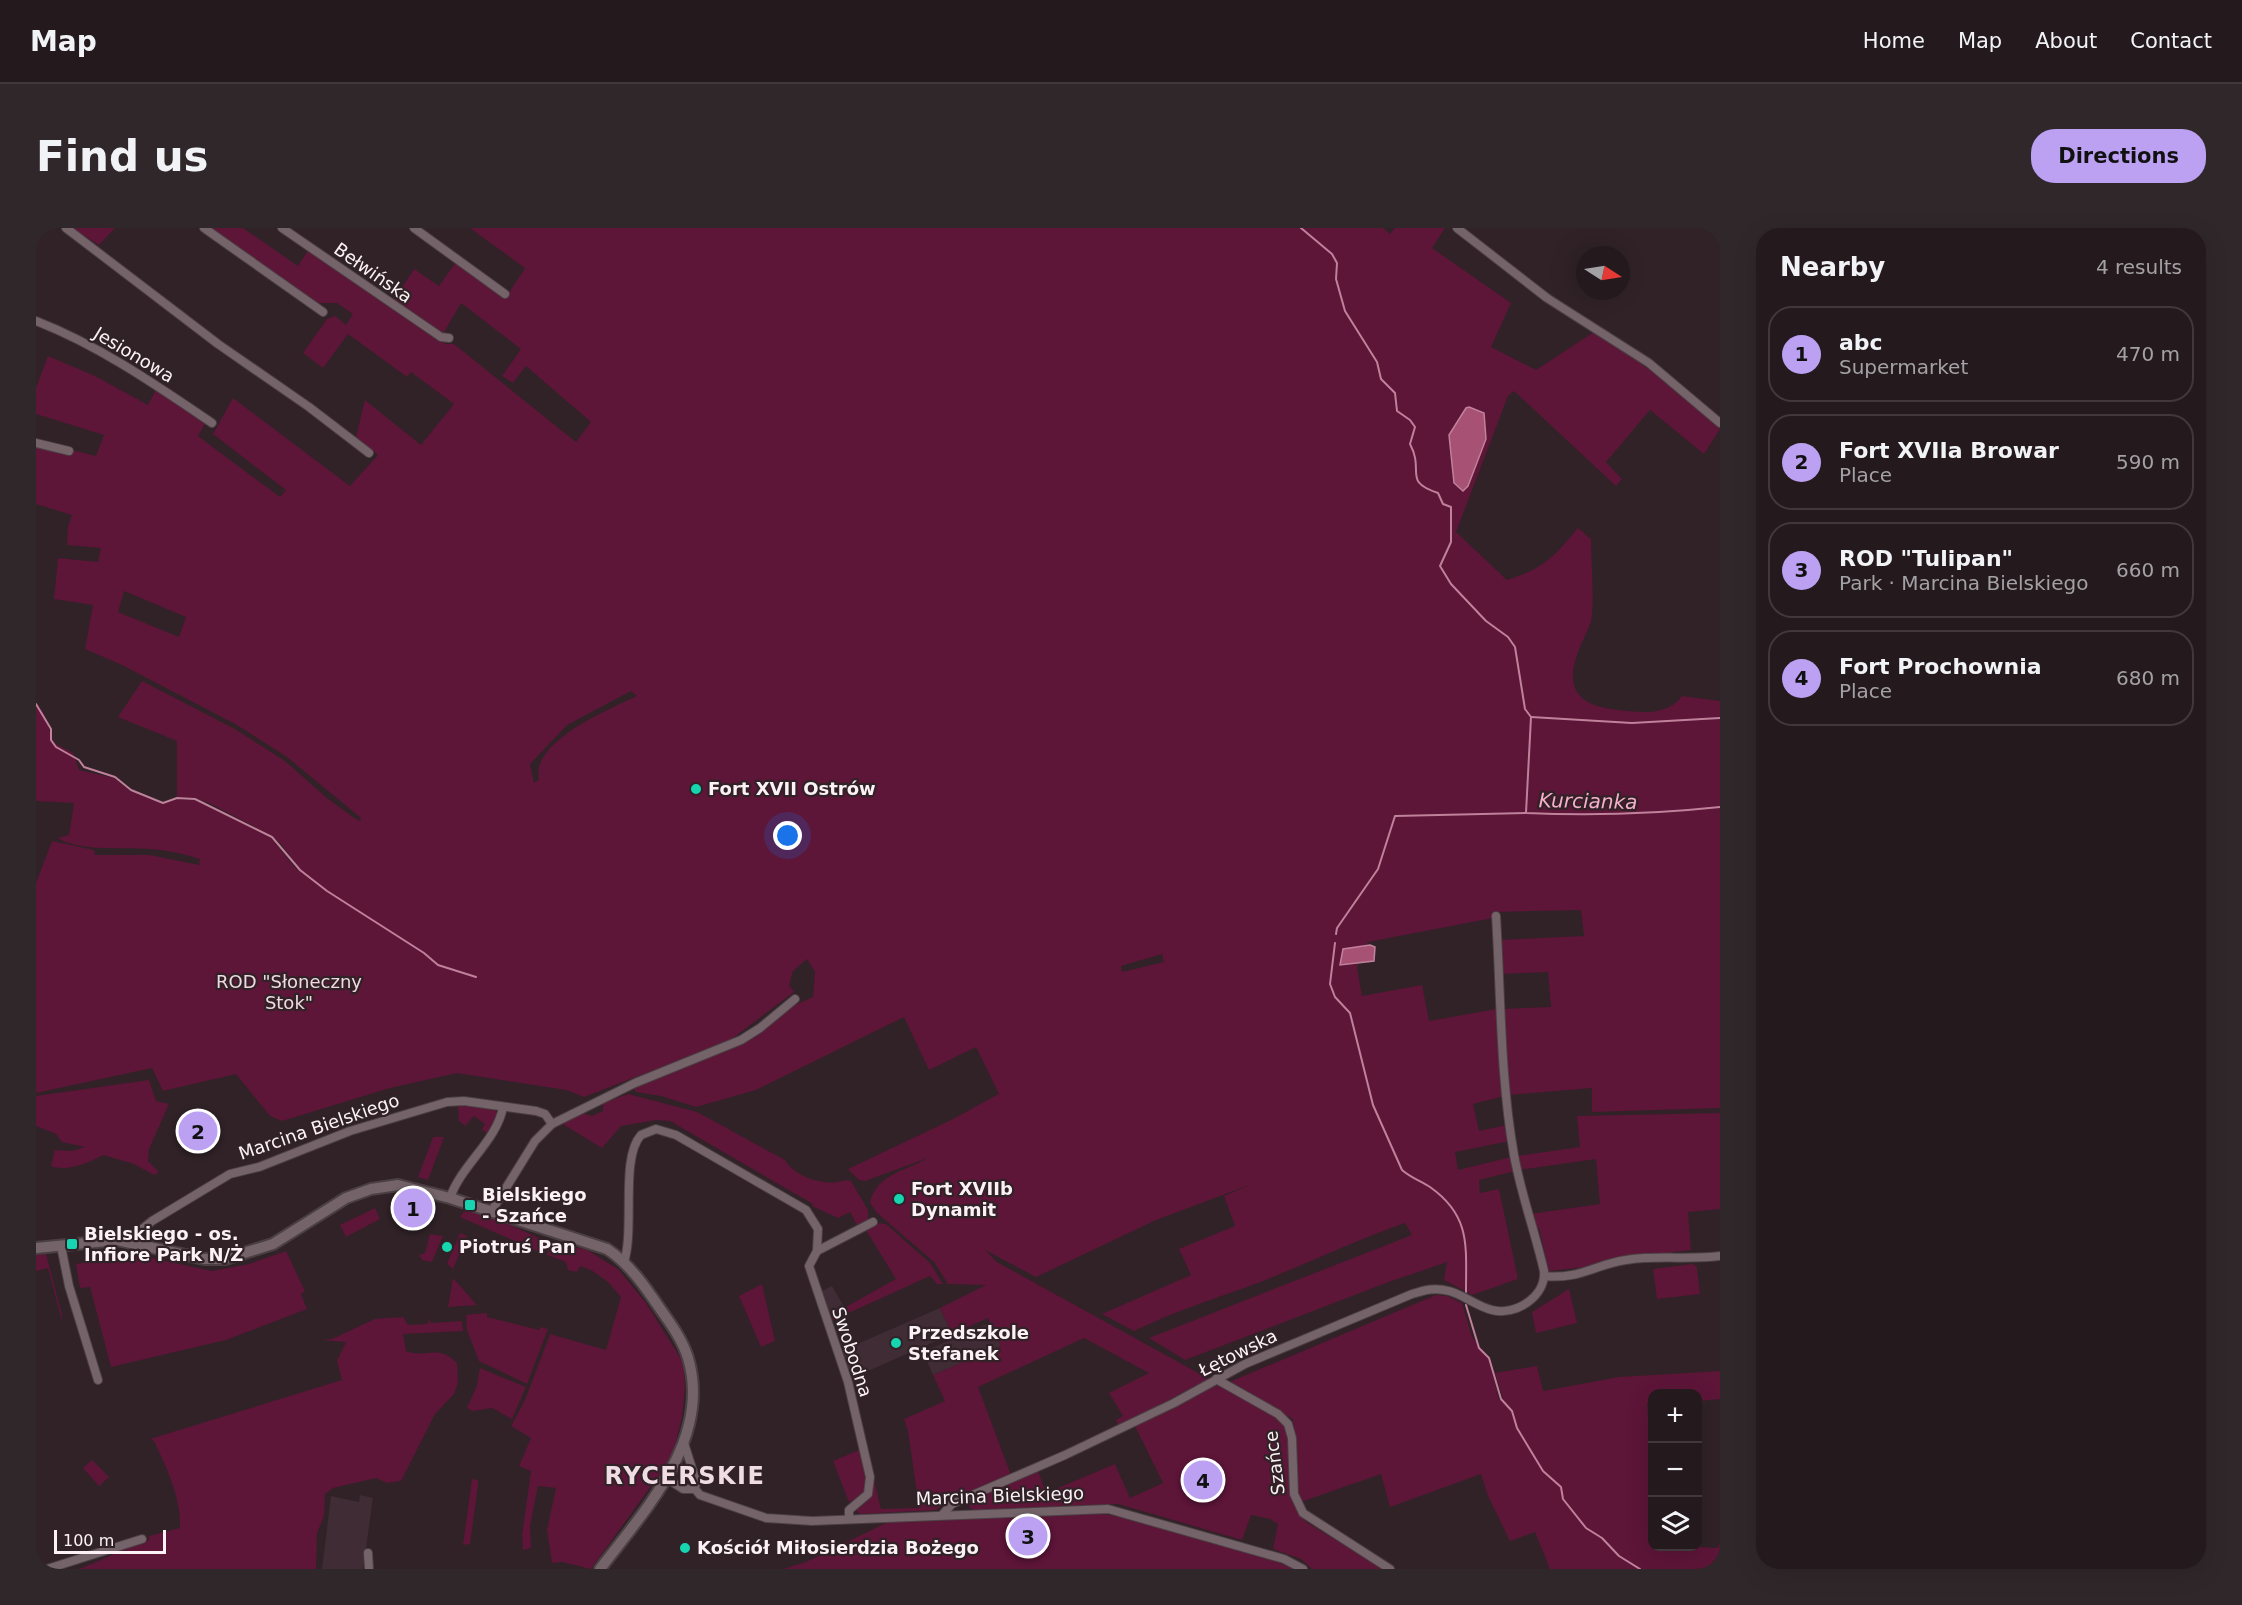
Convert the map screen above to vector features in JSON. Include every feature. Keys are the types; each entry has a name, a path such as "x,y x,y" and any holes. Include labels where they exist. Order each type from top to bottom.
{"street":[{"path":"66,228 210,338 369,453"},
{"path":"204,228 323,312"},
{"name":"Bełwińska","path":"282,228 441,338 449,338"},
{"path":"414,228 505,294"},
{"path":"1457,228 1547,298 1649,363 1720,423"},
{"name":"Jesionowa","path":"36,321 81,339 162,388 212,423"},
{"path":"36,443 69,451"},
{"path":"1496,916 1500,1029 1509,1123 1518,1174 1544,1276 1579,1275 1623,1260 1658,1256 1699,1258 1720,1256"},
{"path":"490,1212 535,1141 552,1124 635,1083 741,1040 795,999"},
{"name":"Marcina Bielskiego","path":"132,1242 132,1237 152,1221 230,1174 259,1167 326,1139 447,1102 464,1101 536,1111 545,1114 552,1124"},
{"path":"450,1198 464,1170 501,1119 503,1107"},
{"name":"Swobodna","path":"624,1262 628,1242 632,1150 640,1135 662,1129 806,1210 818,1229 817,1251 810,1261 809,1271 848,1382 870,1478 868,1494 849,1510 849,1518"},
{"path":"36,1248 102,1240 132,1242 204,1259 225,1259 273,1244 333,1204 371,1189 398,1185 450,1198 598,1245 624,1262 666,1317 688,1357 692,1405 684,1443 675,1465 600,1569"},
{"path":"817,1251 873,1222"},
{"path":"61,1246 69,1286 98,1380"},
{"name":"Łętowska","path":"942,1515 952,1504 1174,1404 1216,1379 1412,1294 1434,1288 1449,1291 1493,1310 1507,1311 1532,1299 1541,1289 1544,1276"},
{"name":"Szańce","path":"1216,1379 1278,1414 1288,1424 1292,1438 1294,1494 1303,1513 1313,1522 1390,1569"},
{"path":"684,1443 692,1467 695,1489"},
{"path":"675,1465 692,1467"},
{"name":"Marcina Bielskiego","path":"666,1478 683,1489 695,1489 710,1500 766,1518 794,1522 1108,1509 1284,1559 1303,1569"},
{"path":"47,1569 142,1539"},
{"path":"368,1553 369,1569"}],"shaded area":[{"path":"1466,408 1484,413 1486,439 1468,486 1463,491 1454,483 1449,435"},
{"path":"1370,945 1375,947 1374,961 1340,965 1343,949"},
{"path":"832,1286 846,1310 829,1318 820,1292"},
{"name":"Przedszkole Stefanek","path":"940,1308 952,1334 852,1378 841,1351"},
{"path":"991,1322 1001,1346 933,1375 923,1352"},
{"path":"360,1495 373,1498 363,1569 322,1569 331,1496 359,1502"}],"green space":[{"path":"72,228 115,228 99,245"},
{"name":"ROD \"Słoneczny Stok\"","path":"210,228 243,228 298,266 309,249 446,344 454,344 576,442 591,422 526,366 513,383 502,376 521,349 461,303 443,334 393,301 414,269 439,286 456,262 505,299 525,268 470,228 1383,228 1390,234 1395,228 1445,228 1432,248 1511,303 1491,347 1536,370 1594,332 1660,377 1720,429 1704,454 1650,410 1606,462 1622,479 1616,486 1514,391 1508,396 1456,532 1507,580 1547,561 1578,528 1591,539 1592,616 1577,655 1573,682 1577,691 1591,704 1614,710 1643,712 1664,709 1677,702 1682,696 1720,701 1720,1108 1592,1112 1592,1088 1509,1095 1502,1009 1551,1007 1548,972 1501,974 1499,940 1584,936 1581,910 1493,912 1493,918 1368,942 1357,967 1362,996 1422,985 1429,1021 1497,1009 1504,1096 1473,1104 1479,1131 1507,1125 1510,1141 1455,1152 1458,1170 1511,1157 1515,1171 1479,1180 1480,1193 1499,1189 1518,1279 1472,1295 1444,1280 1447,1262 1185,1360 1149,1338 1412,1235 1405,1223 1134,1331 1102,1314 1191,1275 1179,1249 1235,1226 1224,1196 1252,1184 1156,1220 1036,1277 985,1250 997,1262 1209,1379 1119,1426 1116,1420 1123,1416 1109,1393 1149,1373 1084,1338 978,1387 1011,1475 950,1499 936,1510 860,1514 856,1510 869,1500 874,1480 881,1509 919,1508 908,1431 904,1419 945,1401 933,1375 1001,1346 988,1318 952,1334 940,1308 986,1285 948,1284 934,1262 877,1213 870,1203 873,1193 885,1179 928,1158 865,1181 859,1180 848,1169 951,1120 999,1094 976,1047 929,1070 904,1017 756,1090 696,1107 661,1096 636,1092 633,1088 750,1038 795,1005 813,997 815,972 807,959 793,971 789,985 794,992 729,1041 584,1097 566,1090 457,1073 390,1088 282,1121 270,1116 236,1074 163,1091 152,1068 36,1093 36,883 52,841 94,850 95,855 150,855 199,865 200,859 175,852 89,847 58,838 69,835 74,803 36,801 36,706 43,712 54,743 73,753 79,770 114,778 130,791 163,804 178,799 195,800 210,806 271,838 298,871 300,869 272,836 211,804 196,798 177,797 177,741 118,717 142,681 235,729 285,761 328,799 356,819 360,821 361,818 287,757 237,725 122,665 85,649 93,605 54,599 58,558 98,562 101,548 67,545 68,526 72,515 36,504 36,447 72,450 96,456 104,435 36,414 36,388 48,356 95,376 148,405 157,388 206,422 198,436 280,497 286,490 213,434 233,398 350,486 378,455 356,437 365,400 421,445 454,404 411,372 407,377 348,334 323,368 303,353 327,319 335,316 346,325 353,314 337,303 316,303","holes":["124,591 186,617 179,637 118,612","631,691 637,696 592,718 559,739 547,752 540,765 539,779 534,783 530,764 567,725","1162,954 1164,962 1122,972 1121,966"]},
{"path":"149,1080 156,1101 169,1104 149,1149 148,1161 159,1172 154,1175 134,1164 103,1155 85,1164 71,1167 51,1166 55,1150 72,1151 85,1147 62,1142 56,1134 36,1126 36,1096"},
{"path":"628,1094 697,1112 785,1160 794,1170 808,1178 830,1183 851,1181 868,1210 868,1221 857,1225 850,1212 838,1218 812,1206 813,1204 670,1121 656,1120 621,1126 602,1148 561,1123 582,1113 592,1116 603,1111 603,1103"},
{"path":"462,1103 495,1110 498,1115 487,1134 482,1129 485,1124 474,1116 465,1126 459,1121 458,1107"},
{"path":"1720,1113 1720,1209 1688,1212 1691,1250 1613,1259 1585,1267 1549,1271 1539,1228 1535,1229 1530,1214 1600,1204 1596,1159 1519,1170 1516,1156 1580,1147 1577,1116"},
{"path":"433,1137 444,1137 428,1180 418,1177"},
{"path":"375,1208 380,1219 346,1237 340,1225"},
{"path":"465,1210 506,1223 539,1238 544,1254 460,1217"},
{"path":"878,1223 886,1224 930,1263 943,1284 937,1284 930,1276 831,1321 829,1318 845,1310 844,1308 896,1279 866,1230"},
{"path":"460,1233 467,1236 453,1269 447,1264"},
{"path":"430,1234 443,1236 432,1262 422,1260 419,1255 425,1253"},
{"path":"542,1239 587,1250 618,1269 646,1303 680,1357 684,1369 682,1417 672,1457 591,1569 562,1562 552,1563 547,1530 556,1488 538,1486 530,1526 531,1548 523,1550 522,1535 531,1471 519,1466 531,1438 511,1426 525,1400 550,1334 606,1350 621,1297 608,1282 591,1270 580,1266 577,1272 568,1270 566,1262 547,1255 548,1251 541,1243"},
{"path":"286,1251 305,1291 301,1294 307,1309 226,1340 111,1367 90,1287 80,1288 76,1264 133,1254 212,1271 249,1264"},
{"path":"46,1254 62,1315 60,1320 48,1268 36,1271 36,1255"},
{"path":"1693,1264 1697,1268 1700,1294 1657,1299 1653,1269"},
{"path":"453,1278 477,1305 448,1307"},
{"path":"762,1284 775,1341 761,1347 739,1296"},
{"path":"1569,1289 1577,1323 1536,1333 1532,1312"},
{"path":"1436,1295 1447,1296 1462,1303 1472,1337 1489,1359 1499,1400 1503,1399 1495,1373 1537,1366 1543,1391 1619,1377 1720,1371 1720,1399 1702,1401 1702,1389 1648,1389 1647,1403 1648,1551 1702,1551 1702,1547 1717,1548 1720,1544 1720,1569 1550,1569 1535,1532 1510,1541 1488,1496 1481,1474 1390,1507 1381,1474 1298,1503 1293,1419 1227,1383"},
{"path":"487,1313 487,1317 539,1330 541,1327 548,1329 527,1384 479,1361 467,1330 466,1315"},
{"path":"403,1317 408,1325 428,1324 429,1318 431,1323 462,1321 463,1331 403,1334 406,1351 444,1354 457,1363 458,1383 454,1394 435,1414 401,1481 387,1483 376,1478 333,1488 325,1494 324,1516 317,1533 316,1569 79,1569 125,1548 146,1542 149,1536 180,1528 178,1505 172,1483 154,1441 150,1439 342,1380 337,1361 346,1342 322,1340 332,1339 375,1319"},
{"path":"480,1368 526,1387 512,1419 492,1408 473,1411 467,1408 477,1385"},
{"path":"1219,1383 1283,1421 1288,1433 1292,1502 1306,1522 1383,1569 1312,1569 1301,1559 1273,1549 1278,1524 1270,1519 1251,1515 1242,1540 1118,1504 974,1510 969,1507 971,1500 1038,1471 1046,1493 1115,1464 1130,1498 1163,1483 1135,1426"},
{"path":"859,1450 866,1474 866,1487 863,1493 849,1502 833,1461"},
{"path":"92,1460 109,1477 99,1486 83,1468"},
{"path":"472,1479 478,1480 478,1486 470,1544 463,1545"},
{"path":"1075,1512 1129,1518 1157,1524 1243,1549 1294,1569 783,1569 806,1562 890,1521"}],"waterway":[{"name":"Kurcianka","path":"1301,228 1332,254 1337,263 1336,279 1345,311 1377,362 1381,379 1395,393 1397,411 1410,420 1415,427 1410,444 1416,462 1417,480 1427,489 1438,493 1443,504 1451,507 1451,542 1440,566 1451,584 1486,621 1508,637 1515,647 1525,709 1531,717 1526,813 1623,814 1720,807"},
{"path":"36,704 51,729 51,740 56,747 79,760 84,767 115,777 131,790 163,803 177,798 195,799 272,837 300,870 327,891 424,953 438,965 476,977"},
{"path":"1531,717 1632,723 1720,718"},
{"path":"1336,934 1337,928 1378,869 1395,816 1526,813"},
{"path":"1335,943 1330,984 1335,997 1350,1013 1373,1105 1402,1170 1443,1198 1453,1209 1459,1221 1465,1246 1466,1292"},
{"path":"1466,1305 1479,1348 1489,1358 1501,1399 1512,1411 1517,1428 1543,1471 1561,1487 1563,1499 1586,1528 1602,1538 1619,1556 1640,1569"}],"place":[{"name":"Fort XVII Ostrów","path":"696,789"},
{"name":"Fort XVIIa Browar","path":"198,1131"},
{"name":"Fort XVIIb Dynamit","path":"899,1199"},
{"name":"Bielskiego - Szańce","path":"470,1205"},
{"name":"abc","path":"413,1208"},
{"name":"Bielskiego - os. Infiore Park N/Ż","path":"72,1244"},
{"name":"Piotruś Pan","path":"447,1247"},
{"name":"Przedszkole Stefanek","path":"896,1343"},
{"name":"Fort Prochownia","path":"1203,1480"},
{"name":"ROD \"Tulipan\"","path":"1028,1536"},
{"name":"Kościół Miłosierdzia Bożego","path":"685,1548"}],"district":[{"name":"RYCERSKIE","path":"685,1476"}]}
